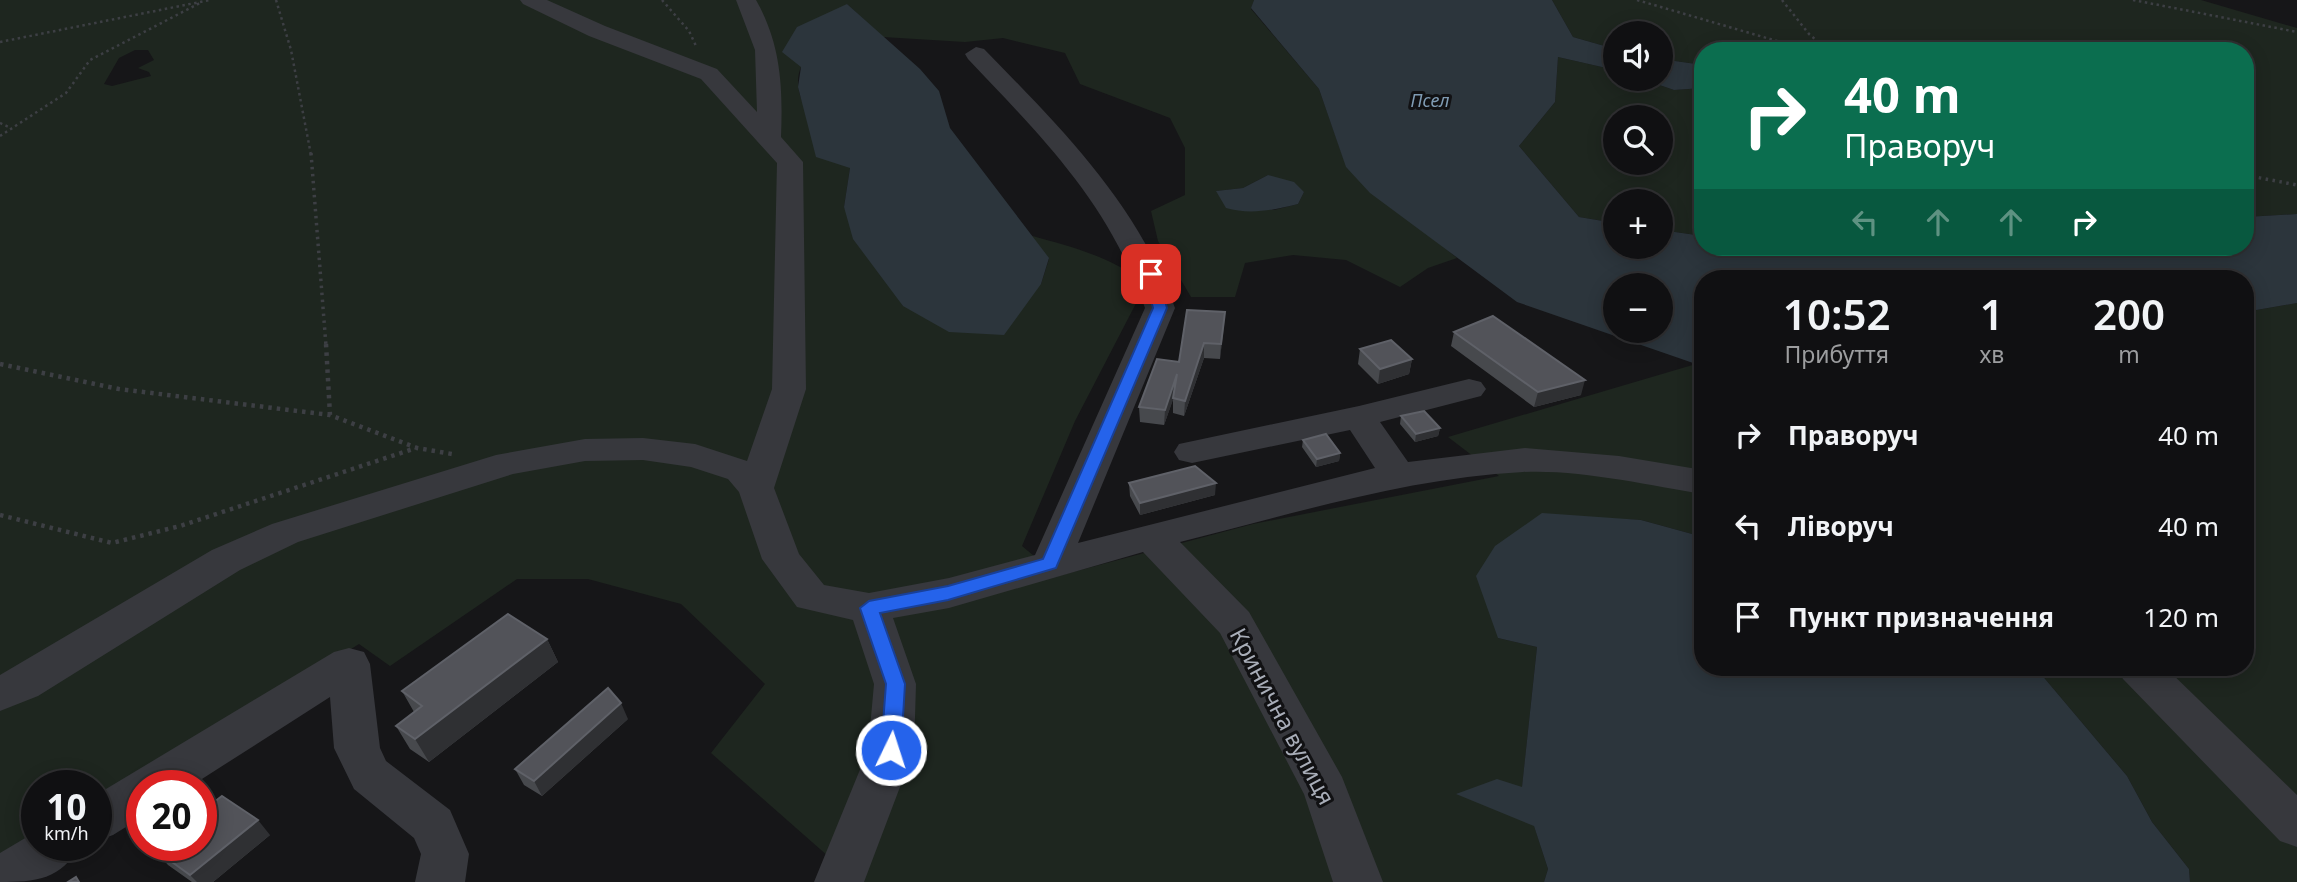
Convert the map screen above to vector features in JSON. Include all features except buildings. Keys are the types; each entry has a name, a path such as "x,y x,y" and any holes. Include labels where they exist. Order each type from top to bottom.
{"street":[{"path":"530,0 597,31 709,74 790,162 789,390 756,488"},
{"path":"746,0 757,18 771,72 768,138"},
{"path":"976,54 1084,168 1151,274 1160,308 1050,564"},
{"path":"1192,452 1359,417 1469,389"},
{"path":"1359,417 1398,475"},
{"path":"0,694 23,684 238,555 285,533 509,463 584,450 643,449 695,456 741,471 756,488 781,559 811,597 869,608 948,593 1151,536 1398,475 1525,460 1619,468 1694,480"},
{"name":"Кринична вулиця","path":"1151,536 1235,622 1326,791 1358,882"},
{"path":"839,882 891,750 895,684 869,608"},
{"path":"178,770 349,664 357,748 370,775 433,825 445,854 440,882"},
{"path":"2147,676 2297,826"},
{"path":"0,879 29,861"}],"path":[{"path":"0,42 210,0"},
{"path":"276,0 293,50 318,217 330,415"},
{"path":"662,0 689,30 709,74"},
{"path":"1637,0 1780,42"},
{"path":"1782,0 1818,42"},
{"path":"2133,0 2297,32"},
{"path":"0,136 66,93 90,60 200,3"},
{"path":"0,122 12,128"},
{"path":"2254,177 2297,185"},
{"path":"0,364 119,389 330,415 416,448 456,454"},
{"path":"0,515 112,543 180,526 416,448"}],"shaded area":[{"path":"0,0 1254,0 1251,9 1319,89 1347,168 1457,258 1428,268 1400,287 1346,260 1293,255 1245,263 1235,297 1191,297 1158,241 1151,211 1185,195 1185,148 1170,118 1080,84 1065,53 1003,38 965,42 883,37 847,4 802,65 798,78 804,106 850,168 844,207 903,306 1041,284 1049,259 1029,235 1104,259 1146,284 1075,421 1022,546 1058,576 1253,524 1499,476 1448,437 1694,365 1694,535 1641,520 1596,518 1498,638 1537,647 1522,788 1548,869 1544,882 851,882 829,857 711,753 765,684 681,604 588,579 517,579 390,666 359,644 157,770 126,770 126,789 112,798 112,770 21,770 21,855 0,869","holes":["135,50 148,50 154,60 138,68 149,72 151,76 112,86 104,84 119,58","1268,175 1304,192 1298,204 1274,210 1217,191 1243,188"]},
{"path":"1552,0 2201,0 2297,28 2297,214 2254,216 2254,42 1694,42 1694,64 1673,61 1673,21 1603,21 1603,46 1573,37"},
{"path":"1558,57 1603,67 1603,91 1694,89 1694,235 1673,232 1673,189 1603,189 1603,221 1579,217 1519,146 1555,102"},
{"path":"2297,303 2297,882 2190,882 2189,869 2152,822 2127,776 2043,676 2254,676 2254,310"}],"water":[{"name":"Псел","path":"1254,0 1552,0 1573,37 1603,46 1603,67 1558,57 1555,102 1519,146 1579,217 1603,221 1603,259 1673,259 1673,232 1694,235 1694,256 2254,256 2254,216 2297,214 2297,303 2254,310 2254,270 1694,270 1694,363 1636,343 1673,343 1673,273 1603,273 1603,332 1517,302 1370,193 1346,167 1319,89 1251,8"},
{"path":"847,4 920,69 939,91 950,128 1049,258 1041,284 1004,335 949,332 903,306 853,239 844,207 850,168 816,157 798,87 801,67 782,52 797,27"},
{"path":"1673,61 1694,64 1694,89 1674,90"},
{"path":"1268,175 1294,182 1304,192 1298,204 1262,211 1235,210 1226,208 1216,191 1243,188"},
{"path":"1542,513 1641,520 1694,535 1694,676 2043,676 2127,776 2152,822 2189,869 2190,882 1544,882 1548,869 1534,826 1456,794 1497,779 1522,787 1537,647 1498,638 1476,576 1495,546"}],"route":[{"path":"891,750 895,684 869,608 948,593 1050,564 1160,308 1151,274"}]}
